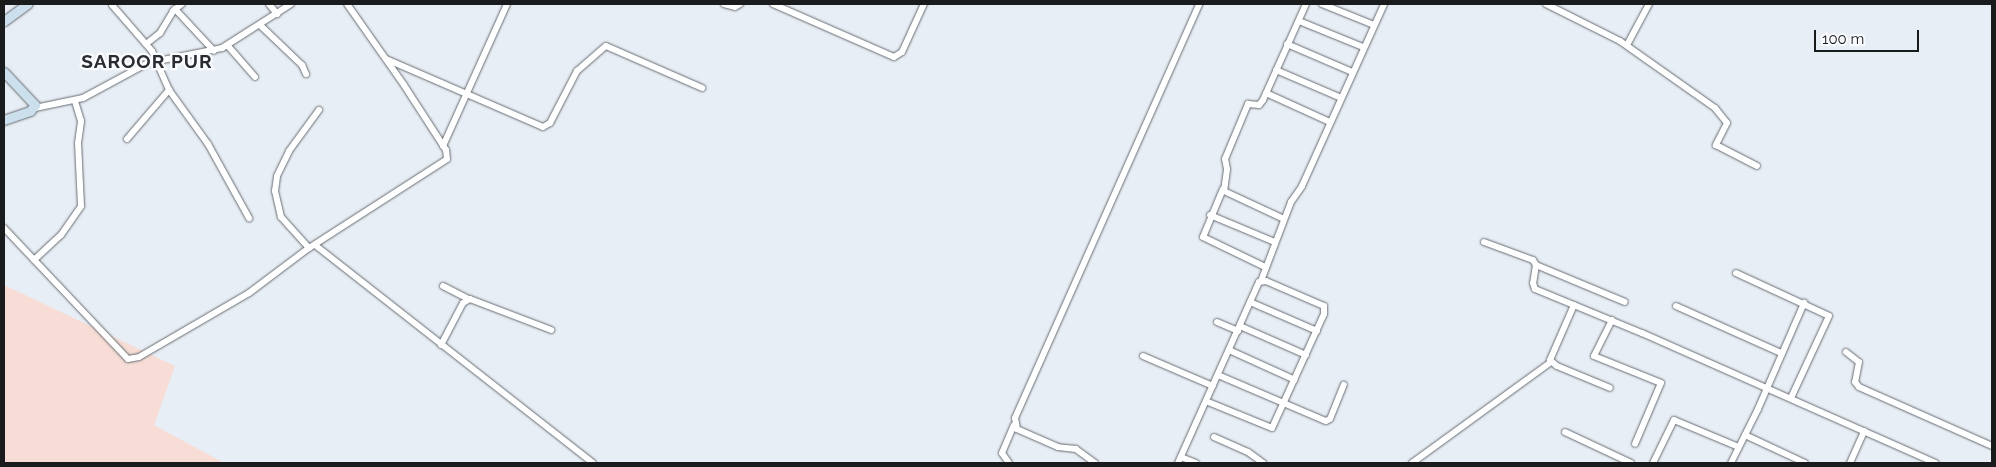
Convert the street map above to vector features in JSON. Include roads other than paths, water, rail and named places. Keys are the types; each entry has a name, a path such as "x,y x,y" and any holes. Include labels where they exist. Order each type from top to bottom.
{"street":[{"path":"4,21 27,4"},
{"path":"146,44 160,33 175,9 182,4"},
{"path":"269,4 277,14"},
{"path":"4,120 35,108 75,101 127,72 158,61 214,51 228,46 261,26 291,4"},
{"path":"4,228 124,358 132,359 238,300 312,247 436,168 447,159 443,146 347,4"},
{"path":"443,146 508,4"},
{"path":"724,4 735,6 740,4"},
{"path":"773,4 894,57 902,52 924,4"},
{"path":"1008,463 1002,453 1014,425 1018,406 1095,242 1199,4"},
{"path":"1265,267 1205,238 1203,232 1223,189 1227,172 1226,152 1246,106 1259,105 1306,4"},
{"path":"1322,4 1374,26"},
{"path":"1196,463 1180,460 1250,302 1262,281 1265,267 1284,219 1384,4"},
{"path":"1546,4 1627,45 1725,116 1727,123 1716,145 1757,166"},
{"path":"1627,45 1649,4"},
{"path":"112,6 146,44 158,61 169,90 208,144 248,218"},
{"path":"175,9 214,51"},
{"path":"1299,20 1364,48"},
{"path":"261,26 302,64 306,74"},
{"path":"1287,44 1352,72"},
{"path":"228,46 255,77"},
{"path":"385,58 546,127 578,71 606,46 702,88"},
{"path":"1276,70 1341,98"},
{"path":"4,72 30,96 35,108"},
{"path":"128,139 169,90"},
{"path":"1266,93 1330,122"},
{"path":"34,260 62,235 81,206 78,144 81,116 75,101"},
{"path":"319,110 289,150 277,176 275,191 281,217 312,247 593,463"},
{"path":"1223,189 1284,219"},
{"path":"1210,215 1275,242"},
{"path":"1484,242 1529,258 1536,265 1625,302"},
{"path":"1536,265 1533,283 1535,289 1612,320 1935,463"},
{"path":"1736,273 1826,313 1830,318 1791,398"},
{"path":"1206,400 1272,428 1284,404 1324,314 1324,306 1262,281"},
{"path":"443,286 468,299 551,330"},
{"path":"441,345 468,299"},
{"path":"1250,302 1317,331"},
{"path":"1730,463 1767,388 1804,303"},
{"path":"1551,362 1551,354 1574,305"},
{"path":"1676,306 1781,353"},
{"path":"1612,320 1594,356 1661,384 1635,444"},
{"path":"1217,322 1306,355"},
{"path":"1229,350 1295,380"},
{"path":"1846,352 1858,360 1855,382 1858,387 1992,446"},
{"path":"1144,356 1213,386"},
{"path":"1551,362 1610,388"},
{"path":"1412,463 1551,362"},
{"path":"1218,375 1328,421 1344,385"},
{"path":"1653,463 1674,420 1739,447"},
{"path":"1014,425 1053,445 1080,450 1095,463"},
{"path":"1850,463 1864,431"},
{"path":"1565,432 1630,463"},
{"path":"1745,435 1805,463"},
{"path":"1214,437 1248,452 1263,463"}],"district":[{"name":"SAROOR PUR","path":"147,62"}]}
